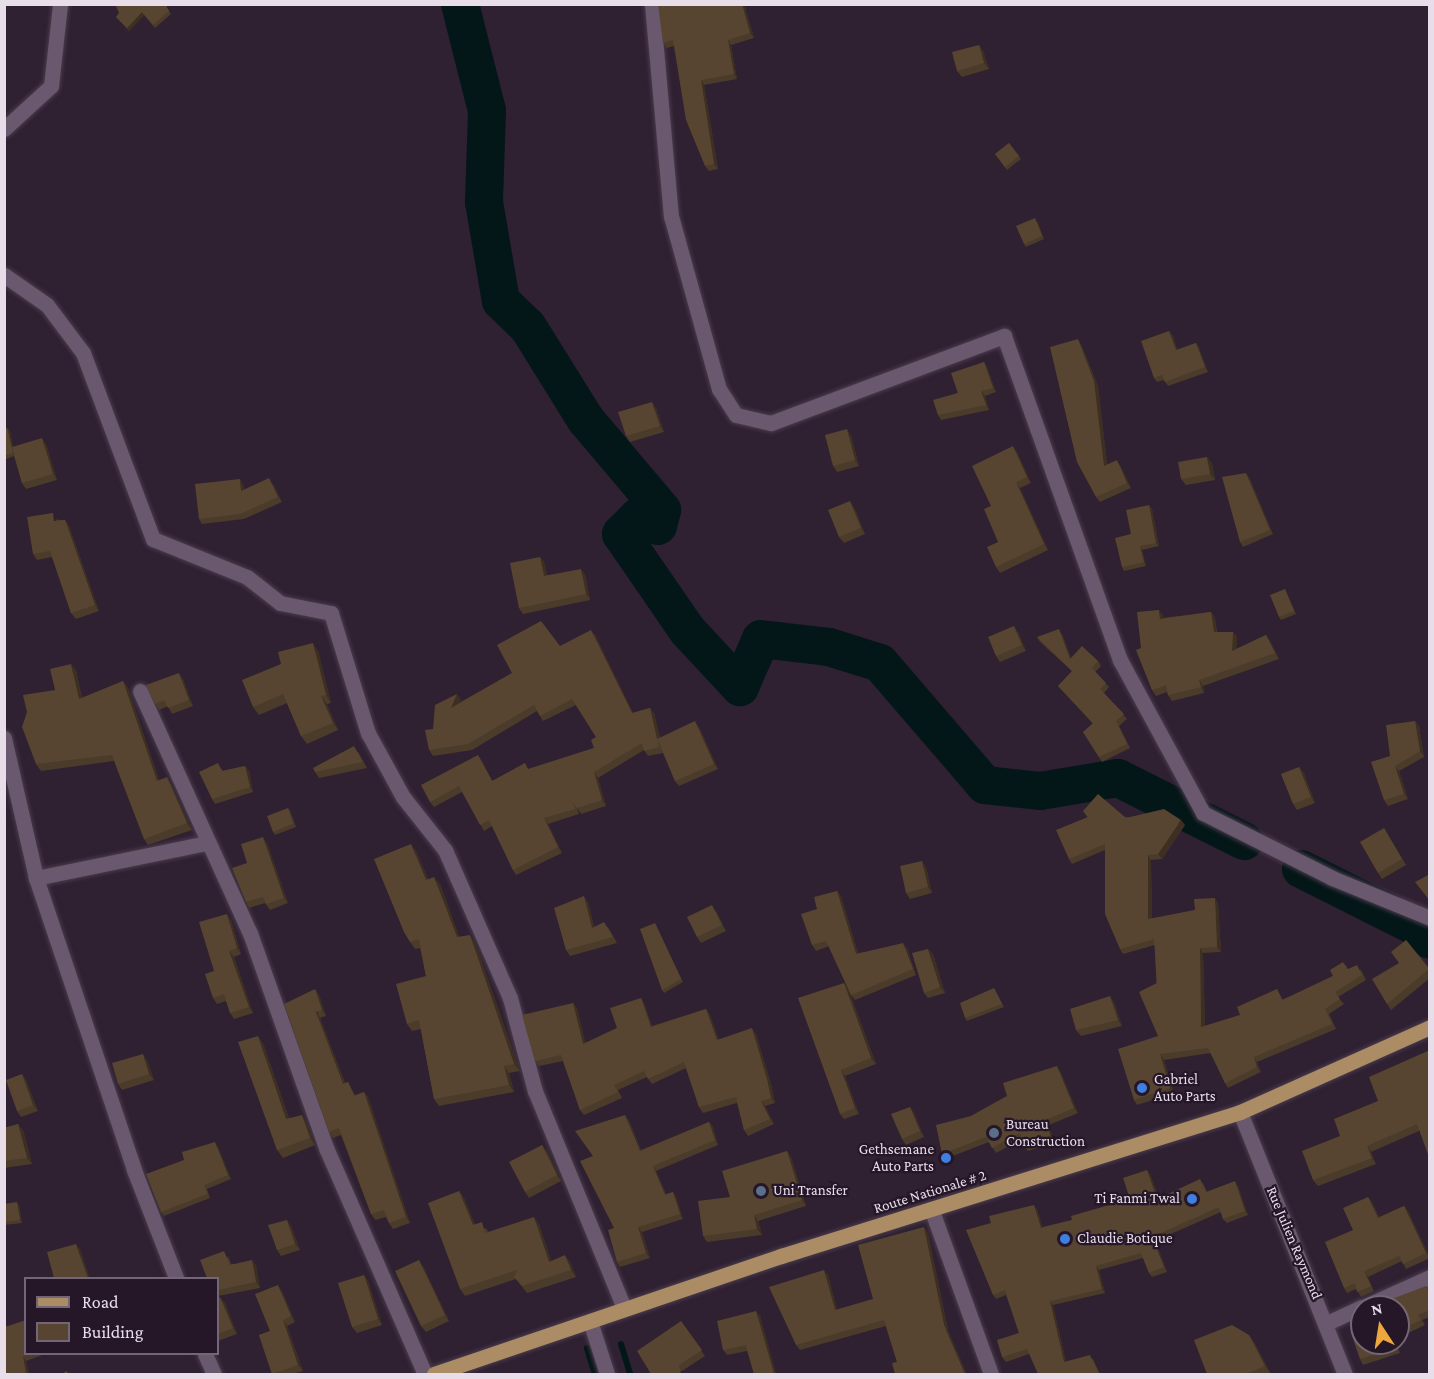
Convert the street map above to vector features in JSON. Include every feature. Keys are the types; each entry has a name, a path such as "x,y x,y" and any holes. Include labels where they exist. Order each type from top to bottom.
{"main road":[{"name":"Route Nationale # 2","path":"434,1374 624,1308 1240,1112 1430,1028"}],"street":[{"path":"4,129 51,86 60,4"},
{"path":"652,4 671,216 719,389 736,415 771,423 1004,336 1120,660 1203,813 1332,878 1430,918"},
{"path":"4,275 47,305 83,353 153,539 247,577 280,603 331,613 368,733 403,797 445,850 510,998 535,1091 624,1308"},
{"path":"140,692 206,843 250,933 327,1150 425,1374"},
{"path":"4,738 36,878 134,1170 176,1277"},
{"path":"36,878 206,843"},
{"name":"Rue Julien Raymond","path":"1240,1112 1327,1323 1345,1374"},
{"path":"932,1211 991,1374"},
{"path":"1390,1295 1430,1277"},
{"path":"1327,1323 1350,1313"},
{"path":"590,1321 607,1374"},
{"path":"206,1355 214,1374"}],"building":[{"path":"115,4 165,4 169,11 153,25 142,12 127,28 116,17 119,13"},
{"path":"658,4 742,4 750,33 728,40 734,74 701,80 714,164 705,166 686,120 673,40 663,43"},
{"path":"979,45 984,63 957,71 952,52"},
{"path":"1009,143 1019,156 1005,167 995,154"},
{"path":"1035,218 1042,236 1024,244 1016,226"},
{"path":"1169,331 1176,350 1196,343 1205,367 1165,382 1162,375 1154,378 1141,341"},
{"path":"1078,339 1094,381 1104,466 1117,460 1127,483 1096,497 1077,462 1050,347"},
{"path":"984,362 993,388 981,391 986,405 938,415 933,400 958,393 951,373"},
{"path":"652,402 660,426 626,436 618,412"},
{"path":"7,428 13,453 4,456 4,429"},
{"path":"847,429 855,460 833,466 825,435"},
{"path":"42,438 53,474 22,483 12,447"},
{"path":"1013,446 1027,477 1016,482 1044,544 996,567 987,547 998,542 984,509 991,506 972,466"},
{"path":"1207,457 1210,474 1181,479 1178,462"},
{"path":"1246,473 1270,530 1240,542 1222,477"},
{"path":"269,478 278,497 240,514 199,519 195,484 240,479 241,491"},
{"path":"850,501 861,528 839,537 828,510"},
{"path":"1149,505 1156,543 1140,546 1144,562 1122,567 1115,538 1131,534 1126,510"},
{"path":"53,513 54,521 65,520 95,605 71,613 50,551 33,554 27,517"},
{"path":"540,557 544,576 581,569 586,594 519,608 510,563"},
{"path":"1285,589 1294,611 1279,617 1270,595"},
{"path":"1159,610 1160,619 1211,612 1214,632 1233,632 1232,651 1266,635 1275,653 1199,680 1201,687 1168,695 1166,685 1152,690 1136,650 1141,648 1137,612"},
{"path":"541,621 560,646 591,630 632,713 650,708 657,739 695,721 714,764 675,781 658,740 659,747 644,751 642,743 594,772 602,800 577,808 573,803 575,809 544,818 558,847 513,870 489,820 480,825 459,786 430,802 421,785 478,755 492,781 525,763 528,769 594,748 591,740 596,737 572,699 540,716 534,705 468,744 429,750 425,730 433,729 435,705 457,694 451,708 512,673 497,645"},
{"path":"1014,626 1022,645 996,656 988,637"},
{"path":"1059,629 1070,659 1082,646 1098,661 1092,668 1106,683 1100,689 1124,714 1116,721 1127,744 1099,757 1083,732 1093,723 1058,686 1072,671 1037,637"},
{"path":"313,643 326,695 321,696 333,723 301,736 283,694 253,707 242,680 281,664 278,652"},
{"path":"71,664 79,699 123,681 157,781 167,777 187,823 144,839 112,755 36,764 22,727 27,712 23,695 55,690 50,669"},
{"path":"179,673 189,700 168,708 164,700 155,704 146,685"},
{"path":"1415,721 1420,751 1395,766 1404,794 1384,800 1371,762 1390,756 1386,725"},
{"path":"354,746 363,762 315,772 313,768"},
{"path":"218,763 222,771 245,766 250,787 212,799 199,772"},
{"path":"1299,767 1311,797 1293,804 1281,774"},
{"path":"1098,794 1126,818 1164,809 1181,820 1158,854 1148,855 1148,919 1195,910 1194,899 1215,898 1217,947 1200,948 1201,1027 1240,1015 1237,1007 1277,989 1282,1000 1333,976 1330,970 1343,962 1348,969 1357,965 1362,975 1335,992 1340,999 1325,1009 1332,1024 1254,1057 1257,1067 1225,1083 1208,1048 1160,1054 1170,1088 1134,1100 1118,1049 1158,1036 1139,992 1157,983 1154,939 1120,949 1105,914 1105,844 1069,859 1056,830 1088,817 1083,811"},
{"path":"288,808 293,824 273,832 267,816"},
{"path":"1384,828 1402,859 1378,873 1360,842"},
{"path":"263,837 284,898 266,904 263,897 246,902 232,868 247,863 241,844"},
{"path":"411,844 426,880 434,877 457,937 470,935 514,1064 504,1066 509,1085 434,1099 419,1020 407,1024 396,984 426,976 419,939 410,942 404,932 374,859"},
{"path":"922,861 928,887 906,893 900,866"},
{"path":"1430,874 1430,901 1415,882"},
{"path":"837,891 856,954 903,943 913,969 851,995 826,941 812,945 801,914 817,909 814,897"},
{"path":"584,896 592,928 604,922 613,937 566,950 554,908"},
{"path":"712,905 722,925 697,937 687,917"},
{"path":"227,914 237,948 229,951 249,1007 230,1013 224,994 213,998 205,974 214,971 199,922"},
{"path":"655,923 681,979 662,990 640,929"},
{"path":"1406,940 1429,969 1387,1004 1372,979 1399,963 1391,952"},
{"path":"928,949 940,987 924,993 912,953"},
{"path":"844,983 871,1058 841,1070 855,1108 840,1114 798,998"},
{"path":"994,988 1002,1004 965,1018 960,1003"},
{"path":"315,989 322,1010 316,1012 343,1084 348,1082 354,1096 364,1092 406,1217 389,1223 384,1210 371,1214 339,1128 329,1132 284,1004"},
{"path":"1110,996 1118,1020 1076,1030 1070,1009"},
{"path":"641,998 651,1027 706,1009 717,1040 752,1028 771,1098 761,1101 770,1119 744,1130 736,1097 699,1107 684,1062 648,1079 644,1071 614,1085 618,1092 580,1110 561,1055 535,1061 522,1015 573,1003 583,1044 617,1028 610,1008"},
{"path":"258,1036 286,1119 302,1115 310,1138 277,1150 238,1042"},
{"path":"1430,1050 1430,1160 1417,1124 1367,1146 1372,1158 1313,1180 1302,1151 1340,1136 1334,1119 1378,1101 1369,1077"},
{"path":"143,1054 149,1074 118,1084 112,1063"},
{"path":"1057,1066 1074,1108 1045,1120 1051,1137 1024,1146 1020,1133 992,1148 986,1137 942,1154 936,1125 971,1116 1007,1096 1003,1083"},
{"path":"22,1074 33,1105 17,1111 6,1080"},
{"path":"910,1107 920,1131 902,1139 891,1114"},
{"path":"625,1115 640,1151 709,1122 715,1140 653,1166 665,1195 673,1192 680,1214 638,1227 646,1253 617,1262 608,1230 614,1228 580,1161 593,1156 575,1131"},
{"path":"18,1124 27,1158 4,1161 4,1128"},
{"path":"215,1142 228,1175 204,1185 207,1194 161,1212 146,1174 184,1160 182,1152"},
{"path":"542,1145 557,1175 525,1192 509,1162"},
{"path":"787,1151 802,1200 754,1215 757,1229 703,1236 698,1201 730,1197 722,1171"},
{"path":"1147,1170 1157,1199 1200,1179 1206,1192 1235,1181 1245,1211 1223,1219 1219,1207 1152,1237 1164,1267 1149,1273 1141,1253 1096,1266 1102,1289 1050,1301 1064,1362 1090,1355 1099,1374 1038,1374 1027,1349 1002,1357 997,1340 1019,1333 1005,1290 993,1295 966,1230 991,1223 989,1216 1034,1205 1041,1228 1072,1220 1071,1216 1130,1199 1123,1178"},
{"path":"459,1191 473,1225 482,1222 485,1233 534,1217 549,1262 565,1255 571,1270 522,1286 514,1277 517,1270 460,1289 428,1203"},
{"path":"1368,1197 1378,1218 1404,1206 1426,1253 1403,1264 1399,1256 1364,1271 1371,1286 1357,1292 1355,1283 1344,1288 1325,1242 1353,1230 1343,1208"},
{"path":"17,1202 20,1220 4,1222 4,1204"},
{"path":"287,1220 295,1244 277,1250 268,1225"},
{"path":"924,1227 944,1325 965,1374 895,1374 892,1363 897,1362 884,1320 796,1345 769,1287 824,1270 835,1310 873,1299 858,1245"},
{"path":"76,1244 88,1277 54,1277 47,1252"},
{"path":"224,1251 230,1265 252,1260 256,1282 219,1290 219,1277 207,1277 200,1260"},
{"path":"419,1260 445,1315 421,1326 395,1271"},
{"path":"364,1275 378,1319 352,1327 338,1283"},
{"path":"278,1285 291,1316 283,1320 298,1365 272,1374 259,1335 270,1331 255,1294"},
{"path":"1426,1286 1430,1294 1430,1310 1418,1315 1421,1320 1410,1325 1410,1295 1402,1295"},
{"path":"219,1298 233,1328 219,1334"},
{"path":"756,1311 774,1374 754,1374 746,1345 723,1350 717,1321"},
{"path":"24,1321 25,1355 23,1356 26,1374 4,1374 5,1327"},
{"path":"681,1321 702,1350 679,1365 681,1374 651,1374 637,1351"},
{"path":"1232,1325 1249,1335 1265,1366 1246,1374 1207,1374 1194,1340"},
{"path":"1359,1355 1373,1355 1360,1359"}],"waterway":[{"path":"460,4 487,111 484,202 501,301 528,327 586,420 662,510 658,526 638,517 621,534 687,630 740,687 761,639 829,647 880,663 985,785 1040,791 1118,778 1244,841"},
{"path":"1301,869 1417,927 1430,940"},
{"path":"621,1344 630,1374"},
{"path":"587,1348 595,1374"}],"place":[{"name":"Gabriel Auto Parts","path":"1142,1088"},
{"name":"Bureau Construction","path":"994,1133"},
{"name":"Gethsemane Auto Parts","path":"946,1158"},
{"name":"Uni Transfer","path":"761,1191"},
{"name":"Ti Fanmi Twal","path":"1192,1199"},
{"name":"Claudie Botique","path":"1065,1239"}]}
